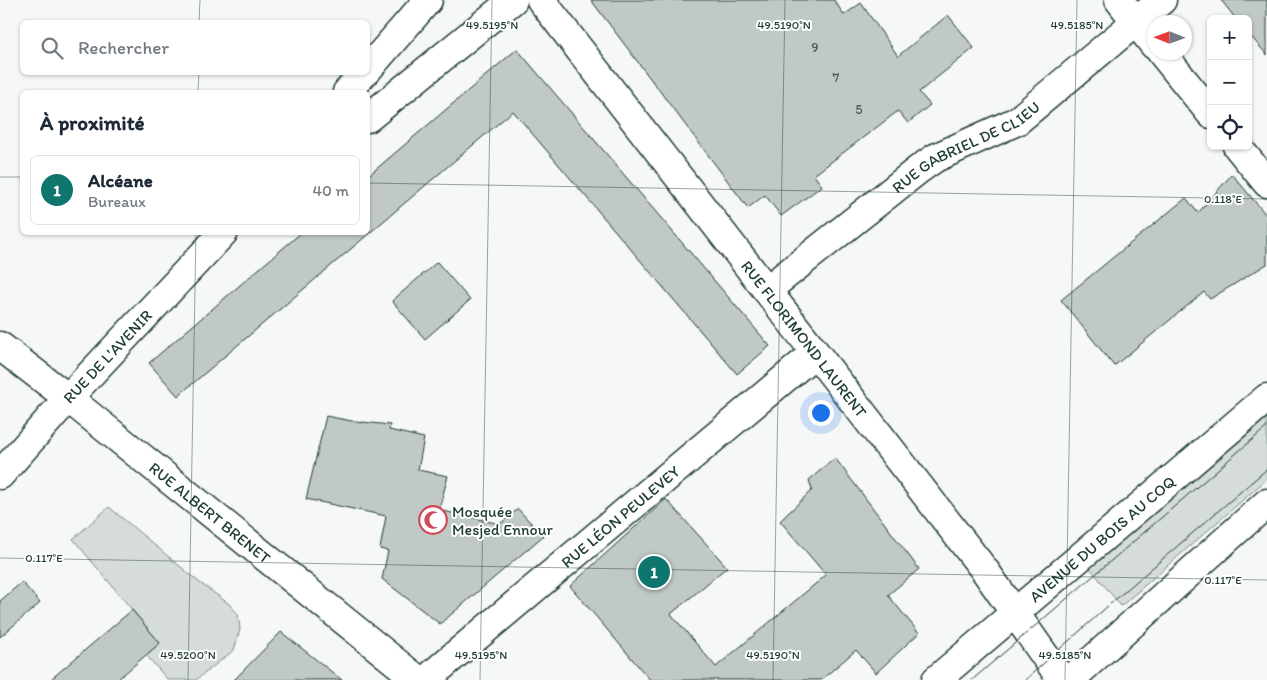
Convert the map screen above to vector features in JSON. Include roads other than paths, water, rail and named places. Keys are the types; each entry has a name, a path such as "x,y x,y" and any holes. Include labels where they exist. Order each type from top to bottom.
{"street":[{"path":"370,67 428,0"},
{"path":"370,116 513,0"},
{"name":"RUE FLORIMOND LAURENT","path":"542,0 986,572 1062,680"},
{"path":"1118,0 1147,36"},
{"name":"RUE GABRIEL DE CLIEU","path":"767,290 935,158 1017,121 1162,0"},
{"path":"1167,60 1207,109"},
{"path":"349,90 362,75"},
{"path":"1240,150 1267,183"},
{"name":"RUE DE L'AVENIR","path":"0,475 68,398 223,235"},
{"name":"RUE ALBERT BRENET","path":"0,346 68,398 418,680"},
{"name":"RUE LÉON PEULEVEY","path":"426,680 815,353"},
{"name":"AVENUE DU BOIS AU COQ","path":"936,680 1267,398"},
{"path":"1070,680 1267,503"}],"tram line":[{"path":"972,680 1267,427"},
{"path":"1025,680 1267,469"}],"place":[{"name":"Mosquée Mesjed Ennour","path":"433,520"},
{"name":"Alcéane","path":"654,572"}]}
